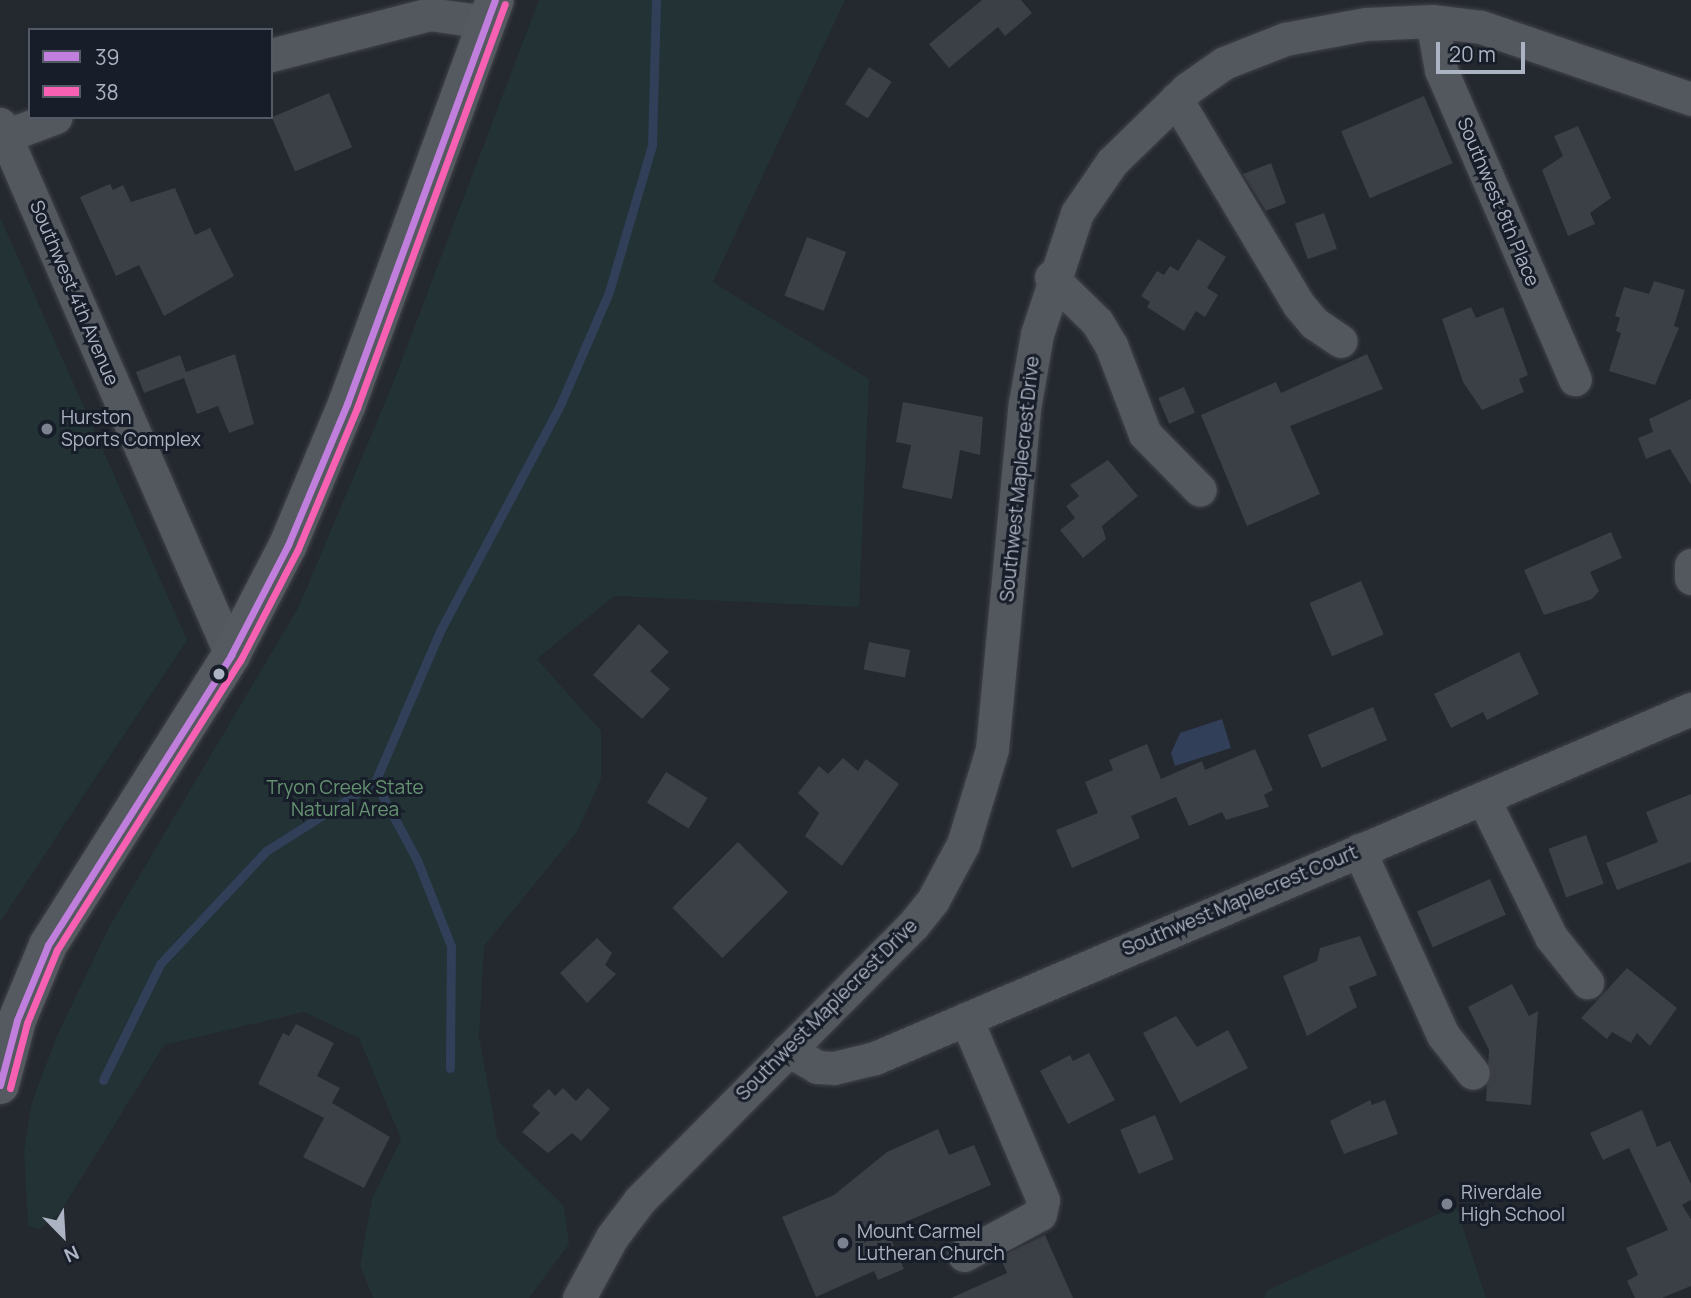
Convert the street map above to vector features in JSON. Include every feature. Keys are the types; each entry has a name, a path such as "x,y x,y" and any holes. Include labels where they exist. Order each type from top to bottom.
{"main road":[{"path":"0,1085 17,1020 48,945 230,655 288,545 347,404 491,11"}],"street":[{"path":"273,54 429,14 491,11"},
{"name":"Southwest Maplecrest Drive","path":"579,1298 604,1248 640,1200 933,900 983,793 993,740 1025,403 1051,277 1092,187 1176,99 1224,63 1286,39 1366,24 1432,21 1504,33 1691,99"},
{"name":"Southwest 8th Place","path":"1432,21 1441,70 1575,379"},
{"path":"1176,99 1299,304 1314,323 1341,341"},
{"path":"3,130 48,119"},
{"name":"Southwest 4th Avenue","path":"3,130 230,655"},
{"path":"1051,277 1097,322 1111,345 1145,434 1200,490"},
{"path":"1691,565 1691,578"},
{"name":"Southwest Maplecrest Court","path":"788,1050 817,1066 851,1065 966,1019 1691,709"},
{"path":"1483,798 1551,937 1587,982"},
{"path":"1359,850 1443,1035 1473,1073"},
{"path":"964,1255 1040,1214 1042,1200 966,1019"}],"green space":[{"name":"Tryon Creek State Natural Area","path":"539,0 845,0 713,282 869,379 859,607 614,596 537,659 601,731 601,779 577,832 484,946 479,1036 498,1141 564,1206 569,1244 529,1298 373,1298 360,1265 372,1199 401,1139 359,1038 304,1012 164,1045 59,1214 40,1229 28,1226 24,1151 32,1102 56,1038 109,927 298,608 390,391"},
{"name":"Hurston Sports Complex","path":"0,217 187,640 0,922"},
{"path":"1456,1206 1486,1298 1264,1298 1267,1290"}],"water":[{"path":"1222,719 1231,748 1175,766 1171,753 1180,733"}],"building":[{"path":"982,0 1021,0 1032,13 1005,36 998,27 949,68 929,44"},
{"path":"869,67 892,82 868,119 845,104"},
{"path":"329,93 352,147 295,172 273,117"},
{"path":"1424,96 1453,163 1370,198 1341,131"},
{"path":"1578,126 1611,198 1590,213 1595,224 1568,236 1542,170 1563,156 1554,136"},
{"path":"1271,163 1286,203 1266,211 1243,174"},
{"path":"110,184 113,190 123,185 131,202 175,188 195,235 210,228 234,276 164,316 139,265 116,276 80,197"},
{"path":"1324,213 1337,249 1308,259 1295,224"},
{"path":"807,237 846,252 824,311 784,296"},
{"path":"1198,239 1226,257 1207,288 1218,295 1205,317 1196,311 1184,331 1147,307 1150,302 1141,296 1157,271 1164,275 1170,266 1178,271"},
{"path":"1654,281 1685,290 1674,326 1679,328 1655,385 1609,371 1621,333 1616,331 1620,318 1615,316 1624,287 1649,294"},
{"path":"1471,307 1476,318 1503,307 1528,375 1519,379 1524,392 1482,410 1463,382 1442,319"},
{"path":"235,354 254,424 229,433 218,406 197,414 184,378 144,393 136,372 180,355 186,372"},
{"path":"1367,354 1383,389 1290,426 1320,494 1247,526 1201,415 1276,382 1281,393"},
{"path":"1184,387 1195,413 1169,424 1158,398"},
{"path":"1691,399 1691,485 1670,449 1646,459 1638,438 1653,432 1649,419"},
{"path":"903,402 983,417 980,455 960,450 952,499 902,488 911,445 896,442"},
{"path":"1108,460 1138,496 1102,526 1106,539 1083,558 1060,530 1075,518 1066,506 1079,496 1070,485"},
{"path":"1611,532 1622,558 1590,572 1599,591 1592,599 1544,615 1524,570"},
{"path":"1361,581 1384,634 1332,656 1309,603"},
{"path":"639,624 669,652 650,671 670,689 642,719 593,675"},
{"path":"869,642 910,650 905,677 864,669"},
{"path":"1519,652 1539,694 1487,720 1483,712 1451,728 1434,694"},
{"path":"1373,707 1387,740 1322,768 1308,735"},
{"path":"1147,744 1161,779 1202,761 1205,770 1255,749 1273,790 1264,795 1269,807 1226,820 1222,812 1189,826 1176,797 1131,816 1140,838 1072,868 1056,830 1098,813 1085,782 1113,770 1109,760"},
{"path":"843,758 858,771 866,759 899,784 842,866 805,836 819,813 798,793 819,766 828,774"},
{"path":"666,772 708,798 688,828 647,803"},
{"path":"1691,794 1691,862 1617,890 1606,863 1658,842 1646,812"},
{"path":"1586,835 1604,884 1566,898 1548,849"},
{"path":"738,842 788,892 722,958 672,908"},
{"path":"1490,879 1506,915 1433,947 1417,912"},
{"path":"1360,936 1377,975 1349,987 1357,1007 1307,1036 1283,976 1317,961 1320,948"},
{"path":"597,938 612,953 605,965 616,974 587,1003 560,973"},
{"path":"1627,968 1677,1008 1650,1046 1637,1033 1631,1043 1612,1032 1607,1039 1581,1018"},
{"path":"1512,984 1529,1016 1538,1011 1531,1105 1486,1101 1489,1050 1468,1007"},
{"path":"1176,1016 1197,1047 1228,1030 1248,1068 1180,1103 1143,1033"},
{"path":"296,1024 334,1043 317,1076 340,1088 332,1103 390,1137 364,1188 303,1157 324,1118 258,1084 283,1033 289,1036"},
{"path":"1089,1053 1115,1100 1068,1124 1040,1071 1070,1055 1073,1061"},
{"path":"563,1088 576,1101 588,1088 610,1109 581,1141 572,1133 548,1153 522,1132 540,1113 532,1106 549,1089 555,1096"},
{"path":"1370,1100 1372,1105 1385,1100 1398,1134 1344,1154 1330,1121"},
{"path":"1642,1110 1657,1147 1670,1141 1691,1184 1691,1200 1682,1205 1691,1219 1691,1286 1662,1298 1635,1298 1627,1281 1638,1275 1626,1248 1668,1230 1629,1148 1603,1160 1590,1133"},
{"path":"1155,1115 1174,1159 1139,1174 1120,1130"},
{"path":"938,1129 949,1155 974,1145 991,1185 887,1230 904,1269 878,1280 874,1271 816,1297 782,1217 834,1195 887,1152"},
{"path":"1045,1235 1073,1298 951,1298 1007,1273 1000,1257"}],"waterway":[{"path":"103,1080 160,964 266,851 375,782 440,631 561,403 609,292 652,145 656,0"},
{"path":"375,782 417,860 451,946 450,1068"}],"transit line":[{"name":"39","path":"0,1085 17,1020 48,945 231,655 288,545 347,404 495,0"},
{"name":"38","path":"10,1088 27,1023 57,950 240,661 298,549 357,408 505,4"}],"place":[{"name":"Hurston Sports Complex","path":"47,429"},
{"name":"Riverdale High School","path":"1447,1204"},
{"name":"Mount Carmel Lutheran Church","path":"843,1243"}]}
